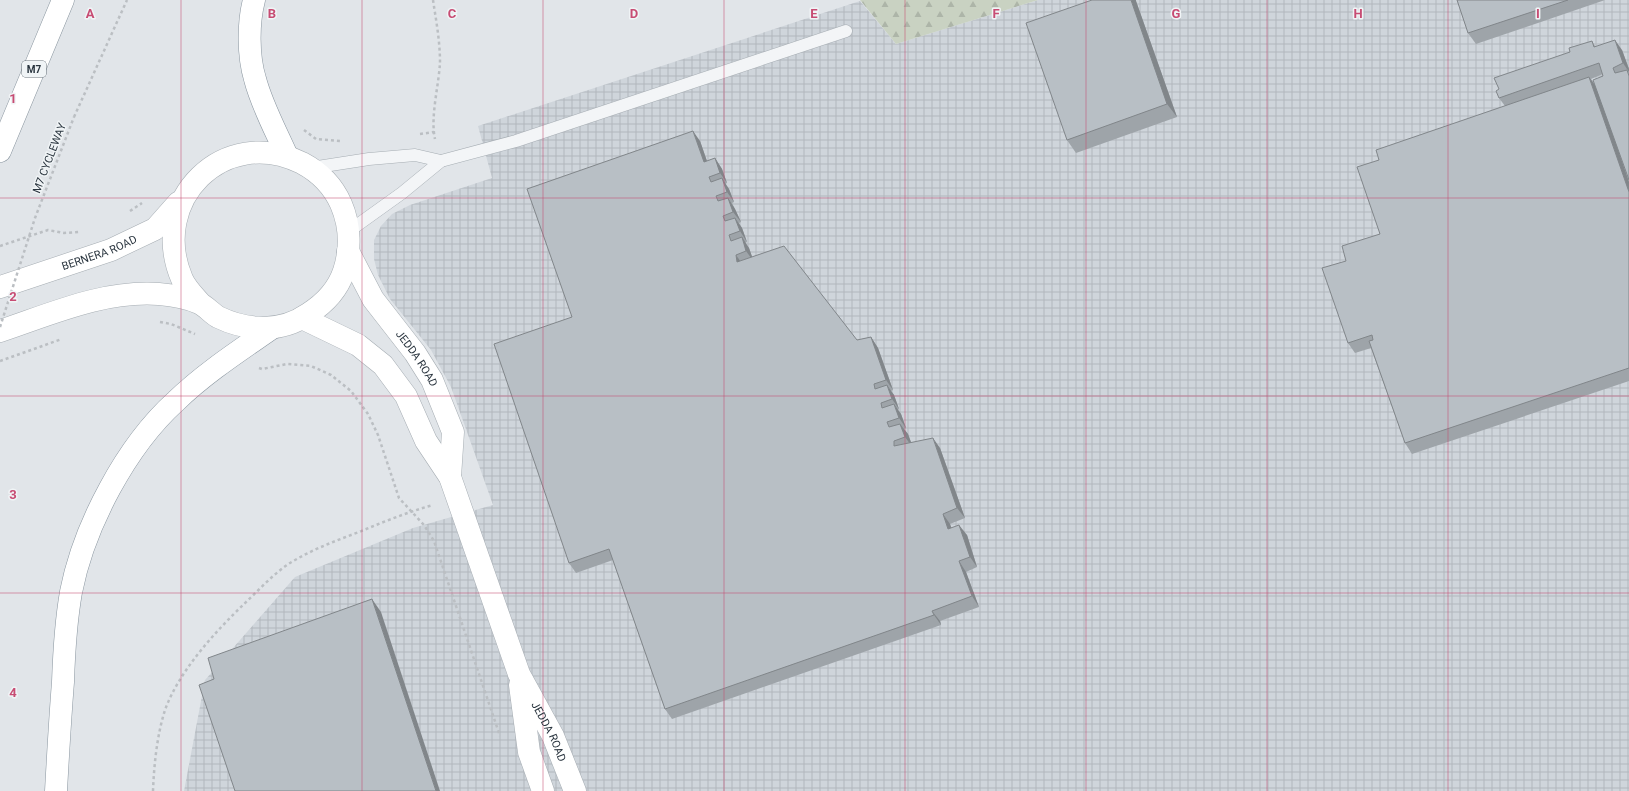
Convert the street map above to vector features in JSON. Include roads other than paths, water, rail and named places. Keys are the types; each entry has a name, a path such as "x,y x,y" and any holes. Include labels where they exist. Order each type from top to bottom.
{"main road":[{"name":"M7","path":"2,144 63,0"},
{"path":"254,0 251,13 250,45 254,79 287,156"},
{"path":"262,152 287,156 311,168 325,180 337,195 344,212 349,241 344,272 334,291 320,306 302,318 272,328 252,328 233,324 216,316 200,303 183,280 174,252 174,223 185,196 197,180 212,167 229,158 248,153 262,152"},
{"name":"BERNERA ROAD","path":"0,287 110,250 155,229 185,196"},
{"name":"JEDDA ROAD","path":"349,241 373,299 415,353 432,380 454,432 450,477"},
{"path":"0,331 75,305 121,294 159,294 200,303"},
{"name":"JEDDA ROAD","path":"302,318 358,345 383,365 406,396 426,441 450,477 519,674 553,736 575,791"},
{"path":"56,791 64,654 71,592 82,548 99,509 121,469 146,434 174,402 202,378 272,328"},
{"name":"JEDDA ROAD","path":"519,674 529,752 543,791"}],"lane":[{"path":"349,241 402,193 441,161 516,140 846,31"},
{"path":"311,168 369,159 415,155 441,161"}]}
